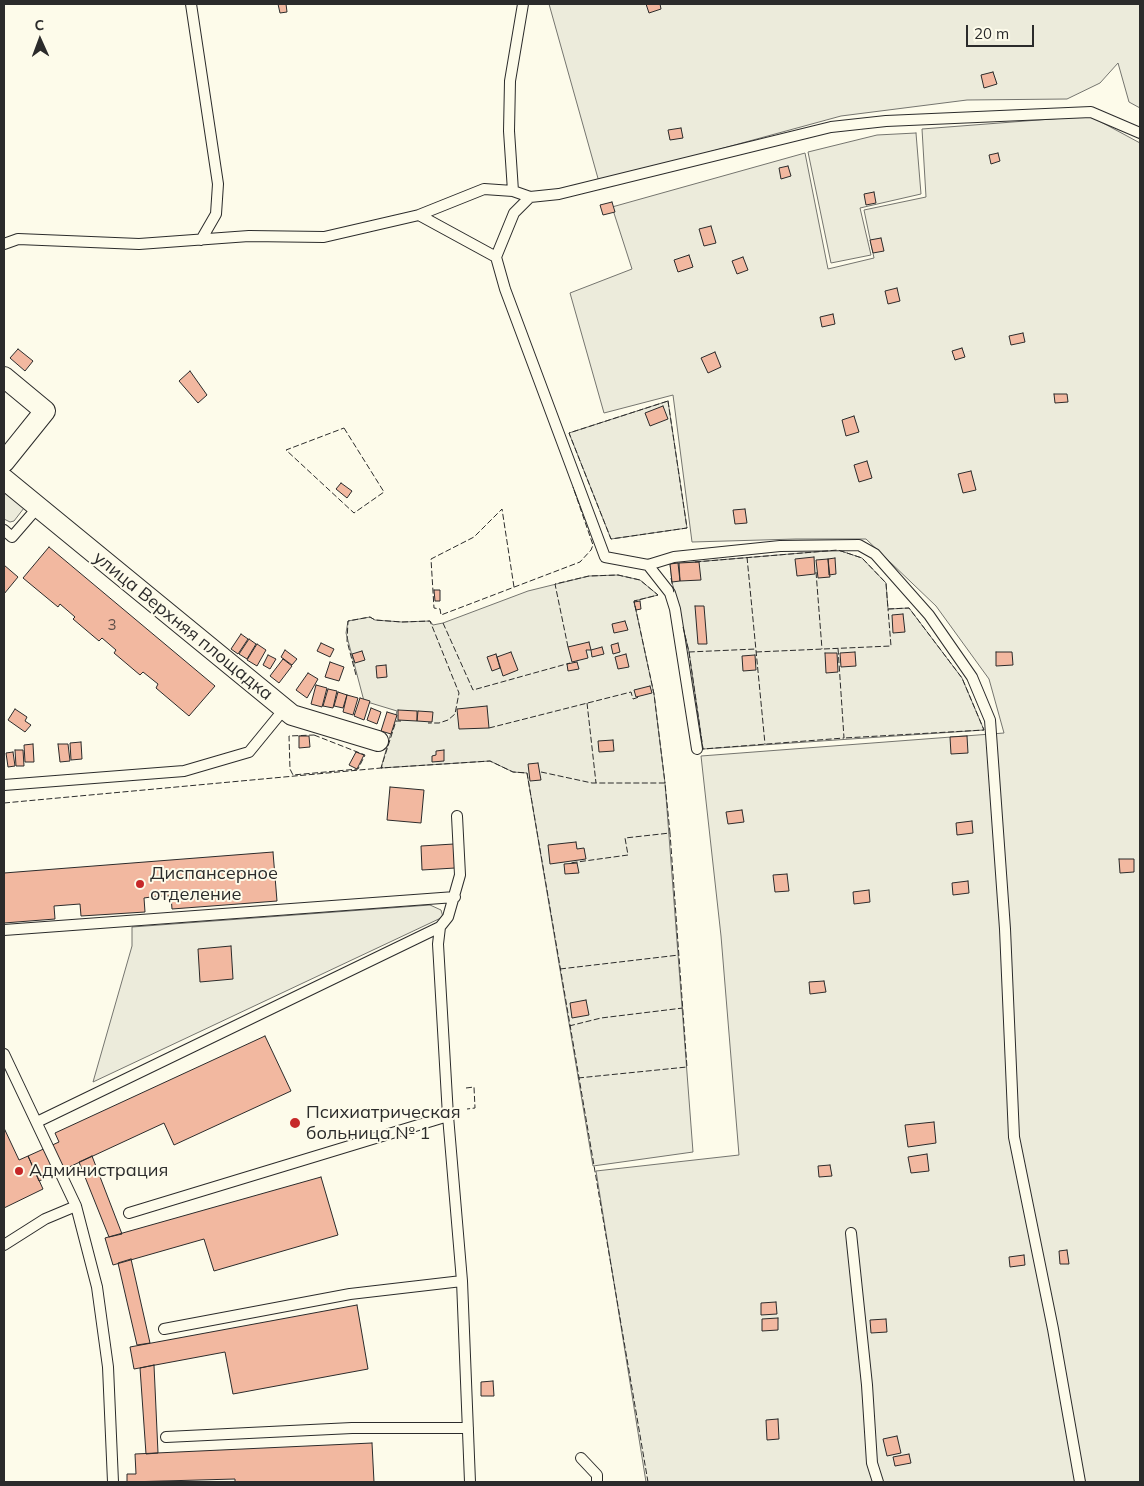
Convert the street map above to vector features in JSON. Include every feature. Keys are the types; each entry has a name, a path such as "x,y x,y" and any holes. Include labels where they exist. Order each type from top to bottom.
{"street":[{"path":"4,377 45,411 4,462"},
{"name":"улица Верхняя площадка","path":"4,479 292,714 378,741"}],"lane":[{"path":"191,4 218,184 216,214 201,240"},
{"path":"513,191 509,131 510,80 523,4"},
{"path":"4,244 18,239 139,244 249,236 324,237 419,215 484,189 513,191 530,197 559,194 831,126 886,121 1091,112 1140,133"},
{"path":"530,197 514,213 496,257 505,289 605,557 648,565 674,557 780,546 859,545 875,554 929,615 972,677 990,720 1005,929 1014,1137 1053,1329 1080,1482"},
{"path":"419,215 496,257"},
{"path":"4,530 12,537 38,507"},
{"path":"648,565 670,593 675,609 697,749"},
{"path":"4,785 184,772 249,752 284,708"},
{"path":"37,1122 440,927 448,917 460,875 457,816"},
{"path":"4,930 455,897"},
{"path":"440,927 438,944 448,1116 462,1281 470,1482"},
{"path":"4,1054 14,1071 76,1206 97,1287 108,1367 113,1482"},
{"path":"4,1076 14,1071"},
{"path":"130,1214 448,1116"},
{"path":"4,1245 45,1219 76,1206"},
{"path":"851,1233 867,1385 872,1463 878,1482"},
{"path":"164,1329 350,1294 462,1281"},
{"path":"166,1437 352,1428 468,1428"},
{"path":"581,1458 598,1475 597,1482"}],"shaded area":[{"path":"549,4 1140,4 1140,108 1129,102 1118,63 1100,83 1067,99 967,100 841,116 599,182"},
{"path":"1090,116 1140,143 1140,1482 646,1482 596,1171 739,1155 721,936 701,756 1004,733 989,679 936,606 866,539 692,542 673,395 604,413 570,293 632,269 612,207 805,153 828,269 874,258 864,210 926,197 922,129"},
{"path":"916,133 921,194 860,208 871,255 831,263 808,152 877,135"},
{"path":"668,401 687,528 611,539 569,433"},
{"path":"4,485 24,508 14,521 10,522 4,519"},
{"path":"838,550 862,558 886,583 888,609 909,608 962,678 984,730 703,749 689,652 672,582 670,564"},
{"path":"618,575 640,580 658,595 634,601 654,694 665,783 693,1152 593,1166 527,773 513,772 490,761 381,768 397,711 364,701 346,633 348,621 370,617 375,620 402,622 430,621 433,625 528,591 589,576"},
{"path":"430,905 441,910 443,917 93,1082 132,946 132,927"}],"building":[{"path":"278,4 286,4 287,12 280,13"},
{"path":"646,4 660,4 661,9 649,13"},
{"path":"993,72 997,84 984,88 981,75"},
{"path":"681,128 683,138 670,140 668,130"},
{"path":"998,153 1000,161 991,164 989,155"},
{"path":"788,166 791,176 781,179 779,168"},
{"path":"874,192 876,203 866,205 864,194"},
{"path":"612,202 615,212 603,215 600,205"},
{"path":"711,226 716,243 704,246 699,229"},
{"path":"881,238 884,251 873,253 870,240"},
{"path":"689,255 693,267 678,272 674,260"},
{"path":"743,257 748,270 737,274 732,261"},
{"path":"897,288 900,301 888,304 885,291"},
{"path":"833,314 835,324 822,327 820,317"},
{"path":"1023,333 1025,342 1011,345 1009,336"},
{"path":"962,348 965,357 955,360 952,351"},
{"path":"18,349 33,361 25,371 10,358"},
{"path":"715,352 721,367 708,373 701,358"},
{"path":"190,371 207,395 198,403 179,381"},
{"path":"1054,394 1067,394 1068,402 1055,403"},
{"path":"663,406 668,419 650,426 645,413"},
{"path":"854,416 859,432 846,436 842,420"},
{"path":"867,461 872,478 859,482 854,465"},
{"path":"971,471 976,490 963,493 958,474"},
{"path":"341,483 352,491 347,498 336,489"},
{"path":"745,509 747,523 735,524 733,510"},
{"path":"49,547 215,686 189,716 156,688 158,684 143,672 140,675 114,653 116,650 102,638 99,641 73,619 75,617 60,604 58,607 23,578"},
{"path":"814,557 815,574 797,576 795,559"},
{"path":"835,558 836,574 829,575 828,559"},
{"path":"828,559 830,577 818,578 816,560"},
{"path":"699,562 701,580 680,581 679,563"},
{"path":"678,563 680,581 672,582 670,564"},
{"path":"4,565 18,577 4,594"},
{"path":"434,590 440,590 440,601 435,601"},
{"path":"640,601 641,609 636,610 634,602"},
{"path":"695,606 704,606 707,644 698,644"},
{"path":"903,614 905,632 893,633 892,615"},
{"path":"625,621 628,630 614,633 612,624"},
{"path":"241,634 248,639 238,654 231,649"},
{"path":"249,639 256,644 247,659 239,654"},
{"path":"589,642 591,650 586,650 588,658 572,662 568,647"},
{"path":"321,643 334,649 330,657 317,651"},
{"path":"618,643 620,652 613,654 611,645"},
{"path":"257,644 266,650 257,666 247,660"},
{"path":"602,647 604,654 592,657 591,650"},
{"path":"285,650 297,659 292,665 281,657"},
{"path":"362,651 365,660 355,663 352,654"},
{"path":"511,652 518,670 503,676 497,657"},
{"path":"855,652 856,666 841,667 840,653"},
{"path":"996,652 1012,652 1013,665 996,666"},
{"path":"825,653 837,653 838,672 826,673"},
{"path":"496,654 500,668 492,671 487,657"},
{"path":"626,654 629,667 618,669 615,657"},
{"path":"268,655 276,659 270,669 263,665"},
{"path":"755,655 756,670 743,671 742,656"},
{"path":"283,659 292,666 279,683 270,676"},
{"path":"330,662 344,667 339,681 325,677"},
{"path":"577,662 579,669 568,671 567,664"},
{"path":"386,665 387,677 377,678 376,666"},
{"path":"308,673 318,679 307,698 296,690"},
{"path":"316,685 327,688 322,707 311,704"},
{"path":"650,686 652,693 636,697 634,690"},
{"path":"328,689 337,691 333,708 323,706"},
{"path":"338,692 347,695 343,708 334,706"},
{"path":"347,695 358,698 353,715 343,712"},
{"path":"360,698 370,701 364,720 354,716"},
{"path":"487,706 489,728 459,729 457,709"},
{"path":"371,708 381,712 377,724 367,720"},
{"path":"15,709 27,717 25,721 31,725 25,732 8,720"},
{"path":"398,710 417,711 417,721 398,720"},
{"path":"418,711 433,712 432,722 417,721"},
{"path":"387,712 397,715 391,734 381,731"},
{"path":"299,736 309,736 310,747 299,748"},
{"path":"967,736 968,753 951,754 950,737"},
{"path":"613,740 614,751 599,752 598,741"},
{"path":"81,742 82,759 71,760 70,743"},
{"path":"33,744 34,762 25,762 24,745"},
{"path":"58,744 68,744 70,761 60,762"},
{"path":"15,750 23,750 24,766 16,766"},
{"path":"444,750 444,761 432,762 432,756 436,755 436,751"},
{"path":"13,752 15,766 8,767 6,753"},
{"path":"356,752 364,755 357,769 349,765"},
{"path":"538,763 541,780 530,781 528,764"},
{"path":"390,787 424,790 421,823 387,820"},
{"path":"742,810 744,822 728,824 726,812"},
{"path":"972,821 973,833 957,835 956,823"},
{"path":"576,842 577,849 584,848 586,859 550,864 548,845"},
{"path":"454,844 455,868 422,870 421,846"},
{"name":"Диспансерное отделение","path":"273,852 277,901 172,909 171,896 158,896 144,898 145,912 81,916 80,904 54,906 55,919 4,923 4,873"},
{"path":"1119,859 1134,859 1134,872 1120,873"},
{"path":"577,863 579,873 565,874 564,864"},
{"path":"787,874 789,891 775,892 773,875"},
{"path":"968,881 969,893 953,895 952,883"},
{"path":"869,890 870,902 854,904 853,892"},
{"path":"231,946 233,979 200,982 198,949"},
{"path":"824,981 826,992 810,994 809,982"},
{"path":"586,1000 589,1015 572,1018 570,1003"},
{"path":"265,1036 291,1091 174,1145 164,1123 39,1181 28,1156 59,1142 55,1133"},
{"path":"934,1122 936,1143 908,1147 905,1125"},
{"name":"Администрация","path":"4,1128 19,1160 28,1156 43,1189 4,1208"},
{"path":"927,1154 929,1171 911,1173 908,1157"},
{"path":"92,1156 122,1234 109,1237 79,1162"},
{"path":"830,1165 832,1176 819,1177 818,1166"},
{"path":"321,1177 338,1235 214,1271 204,1239 113,1265 105,1238"},
{"path":"1067,1250 1069,1264 1060,1264 1059,1251"},
{"path":"1024,1255 1025,1265 1010,1267 1009,1257"},
{"path":"131,1259 150,1343 137,1345 118,1263"},
{"path":"776,1302 777,1314 761,1315 761,1303"},
{"path":"357,1305 368,1369 233,1394 225,1352 134,1369 130,1347"},
{"path":"778,1318 778,1330 762,1331 762,1319"},
{"path":"886,1319 887,1332 871,1333 870,1320"},
{"path":"154,1365 158,1453 146,1454 140,1368"},
{"path":"493,1381 494,1396 481,1396 481,1382"},
{"path":"778,1419 779,1439 767,1440 766,1420"},
{"path":"897,1436 901,1453 887,1456 883,1439"},
{"path":"372,1443 374,1482 235,1482 235,1479 127,1482 127,1474 136,1474 135,1454"},
{"path":"909,1454 911,1463 895,1466 893,1457"}],"fence":[{"path":"668,401 687,528 611,539 569,433 668,401"},
{"path":"344,428 384,492 354,513 286,450 344,428"},
{"path":"514,587 502,509 474,537 431,559 434,608 440,609 441,615 580,562 593,545 573,487"},
{"path":"695,562 838,550 862,558 886,583 888,609 909,608 962,678 984,730 844,738"},
{"path":"747,557 765,744"},
{"path":"816,572 822,649"},
{"path":"568,647 555,584 589,576 618,575 640,580 658,595 634,601 654,694 665,783"},
{"path":"671,578 674,593"},
{"path":"756,652 891,646 888,609"},
{"path":"356,675 347,641 348,621 370,617 375,620 402,622 430,621 459,693 455,714 448,720 439,723 428,723"},
{"path":"443,623 473,690 570,663"},
{"path":"683,627 689,652 756,649"},
{"path":"689,652 703,749 844,738 838,648"},
{"path":"489,728 631,692 633,699 639,697"},
{"path":"587,703 596,783"},
{"path":"383,767 381,768 396,721 401,721"},
{"path":"314,735 365,755 358,769 293,775 290,769 289,736 314,735"},
{"path":"4,803 381,768 490,761 513,772 527,773 648,1482"},
{"path":"541,772 592,783 665,783 670,833 625,838 628,855 570,863"},
{"path":"578,1078 687,1067 670,833"},
{"path":"560,969 679,955"},
{"path":"569,1026 601,1018 683,1008"},
{"path":"466,1088 474,1087 475,1108 467,1109"}],"place":[{"name":"Диспансерное отделение","path":"140,884"},
{"name":"Психиатрическая больница № 1","path":"295,1123"},
{"name":"Администрация","path":"19,1171"}]}
